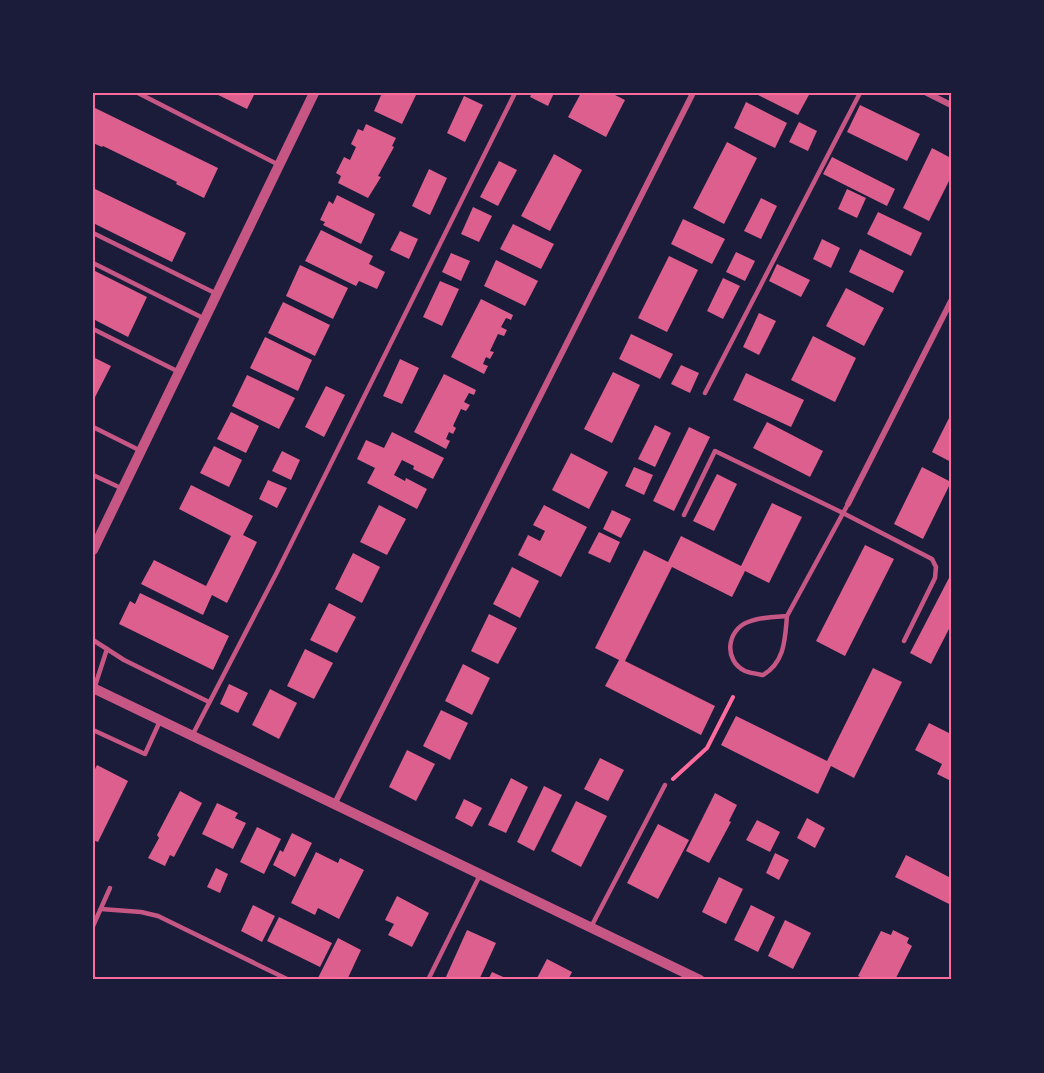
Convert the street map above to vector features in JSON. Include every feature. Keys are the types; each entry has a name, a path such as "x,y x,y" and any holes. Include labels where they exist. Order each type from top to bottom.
{"street":[{"path":"94,545 314,93"},
{"path":"335,803 693,93"},
{"path":"927,93 951,105"},
{"path":"848,504 951,301"},
{"path":"93,688 700,980"}],"lane":[{"path":"138,93 279,165"},
{"path":"192,735 277,572 515,93"},
{"path":"705,393 860,93"},
{"path":"93,233 217,294"},
{"path":"93,263 205,319"},
{"path":"93,329 179,372"},
{"path":"93,427 141,451"},
{"path":"684,514 716,451 932,559 936,567 935,578 904,641"},
{"path":"93,475 123,489"},
{"path":"787,616 747,622 735,632 730,641 730,656 737,665 744,670 764,675 774,669 782,654 787,616 848,504"},
{"path":"93,640 124,660 209,702"},
{"path":"93,688 107,649"},
{"path":"93,730 145,754 160,720"},
{"path":"591,927 665,785"},
{"path":"428,980 480,873"},
{"path":"93,926 110,888"},
{"path":"100,909 141,912 158,916 289,980"}],"path":[{"path":"665,785 707,748 733,697"}],"building":[{"path":"214,93 255,93 247,109"},
{"path":"382,93 417,93 402,124 374,111"},
{"path":"532,93 554,93 548,106 530,97"},
{"path":"581,93 611,93 625,100 606,137 568,117"},
{"path":"754,93 810,93 798,115"},
{"path":"464,96 483,105 465,142 447,133"},
{"path":"746,102 787,123 775,148 734,128"},
{"path":"860,105 920,134 907,161 847,132"},
{"path":"93,107 218,168 204,198 176,184 177,182 93,143"},
{"path":"799,122 817,131 808,151 789,142"},
{"path":"366,124 396,138 392,146 394,147 378,176 381,177 368,198 338,183 341,176 336,173 344,157 350,160 356,147 351,144 358,129 363,131"},
{"path":"727,142 757,158 724,224 693,208"},
{"path":"932,148 951,158 951,177 929,221 903,208"},
{"path":"554,154 582,170 550,231 521,216"},
{"path":"832,157 895,189 887,206 823,174"},
{"path":"499,161 517,170 498,206 480,197"},
{"path":"429,169 447,178 430,215 412,206"},
{"path":"93,188 186,233 172,262 93,223"},
{"path":"847,189 866,198 857,218 838,209"},
{"path":"337,195 375,214 361,244 323,225 325,222 320,220 329,201 333,204"},
{"path":"761,198 777,206 761,239 744,231"},
{"path":"473,207 492,216 479,242 461,234"},
{"path":"878,212 922,233 911,256 867,234"},
{"path":"683,219 725,239 712,264 671,244"},
{"path":"513,224 554,244 541,269 500,249"},
{"path":"321,230 373,256 369,264 385,272 377,289 359,281 356,286 305,261"},
{"path":"400,231 418,239 409,259 390,250"},
{"path":"822,239 840,248 831,268 813,259"},
{"path":"860,249 904,271 893,293 849,272"},
{"path":"736,252 755,261 745,281 726,272"},
{"path":"451,253 470,261 461,281 442,272"},
{"path":"669,256 698,270 667,332 638,318"},
{"path":"496,260 538,281 525,306 484,286"},
{"path":"777,264 810,280 801,297 769,281"},
{"path":"300,265 348,288 333,319 286,296"},
{"path":"93,270 147,297 128,337 93,319"},
{"path":"723,278 740,286 723,319 707,311"},
{"path":"440,281 459,289 442,326 423,317"},
{"path":"846,288 884,308 864,346 826,326"},
{"path":"481,299 513,315 511,320 506,318 501,327 507,330 504,336 498,334 490,351 494,352 490,359 486,357 483,364 488,366 484,374 451,357"},
{"path":"283,302 330,325 315,356 268,333"},
{"path":"759,313 776,321 759,355 743,347"},
{"path":"631,334 673,354 660,379 619,359"},
{"path":"813,336 856,358 835,402 791,380"},
{"path":"265,337 312,360 298,391 250,368"},
{"path":"93,357 111,366 93,401"},
{"path":"400,359 419,368 402,404 383,396"},
{"path":"681,365 699,373 690,393 671,384"},
{"path":"613,372 640,385 612,443 584,429"},
{"path":"746,373 804,400 791,427 733,400"},
{"path":"444,374 476,390 474,395 469,393 464,402 470,405 466,411 461,409 453,426 456,428 453,434 449,432 446,439 450,441 446,449 414,432"},
{"path":"247,375 295,398 279,429 232,406"},
{"path":"326,386 345,395 324,437 305,427"},
{"path":"231,412 259,426 246,453 217,439"},
{"path":"951,414 951,462 932,452"},
{"path":"767,422 823,451 810,477 753,448"},
{"path":"655,425 671,433 655,467 638,459"},
{"path":"689,427 710,437 674,511 653,501"},
{"path":"392,432 444,458 433,479 413,469 414,466 402,460 394,475 405,481 406,478 427,489 417,509 367,483 375,468 357,459 366,440 384,448"},
{"path":"214,446 242,460 229,487 200,473"},
{"path":"282,451 300,460 291,480 272,471"},
{"path":"571,453 608,472 589,509 552,490"},
{"path":"634,467 653,475 644,495 625,486"},
{"path":"922,467 951,482 923,539 894,524"},
{"path":"717,474 737,484 714,531 693,521"},
{"path":"268,480 287,488 277,508 259,499"},
{"path":"191,485 253,516 243,535 257,542 227,603 212,595 203,615 141,584 154,560 206,586 231,536 179,509"},
{"path":"772,503 802,517 769,583 745,571 732,597 672,567 625,661 715,706 701,735 605,686 619,660 595,648 644,550 668,562 681,536 741,566"},
{"path":"379,505 406,519 387,555 360,542"},
{"path":"544,505 587,527 561,577 518,555 528,535 540,541 545,531 533,525"},
{"path":"612,510 631,519 621,538 603,529"},
{"path":"599,532 620,542 610,563 588,553"},
{"path":"865,545 894,559 845,656 816,641"},
{"path":"353,553 380,567 362,603 335,589"},
{"path":"512,567 539,581 520,618 493,604"},
{"path":"951,574 951,625 931,664 910,653"},
{"path":"140,593 229,636 213,670 119,624 130,601 135,604"},
{"path":"329,603 356,617 337,653 310,640"},
{"path":"489,614 517,628 498,664 471,651"},
{"path":"305,649 333,663 314,699 287,686"},
{"path":"463,664 490,678 472,715 445,701"},
{"path":"873,668 902,682 854,778 831,766 818,794 721,745 736,716 827,761"},
{"path":"229,684 248,693 238,713 220,704"},
{"path":"270,689 297,703 279,739 252,725"},
{"path":"441,710 468,723 450,760 423,746"},
{"path":"929,723 951,734 951,781 937,774 942,764 915,750"},
{"path":"407,750 435,764 416,801 389,787"},
{"path":"600,758 624,770 608,801 584,789"},
{"path":"97,765 128,781 98,842 93,840 93,773"},
{"path":"511,778 528,787 506,833 488,825"},
{"path":"544,786 562,795 534,851 517,842"},
{"path":"180,791 202,803 174,857 170,855 165,866 148,858"},
{"path":"715,793 737,805 729,821 731,822 709,863 686,851"},
{"path":"464,799 482,808 472,827 455,818"},
{"path":"576,801 607,816 581,867 551,851"},
{"path":"217,803 238,813 235,818 246,823 233,849 202,834"},
{"path":"807,818 825,828 815,848 797,838"},
{"path":"757,820 780,832 770,852 746,840"},
{"path":"658,824 689,840 658,899 627,883"},
{"path":"257,827 281,839 264,874 240,862"},
{"path":"292,833 312,843 295,877 273,865 280,850 283,852"},
{"path":"316,852 338,863 340,858 364,870 339,919 318,908 315,915 291,903"},
{"path":"775,853 789,860 779,880 766,873"},
{"path":"906,855 951,878 951,905 895,877"},
{"path":"216,868 228,874 220,893 207,887"},
{"path":"719,877 743,889 726,924 702,912"},
{"path":"397,896 429,913 412,947 388,935 394,924 385,920"},
{"path":"253,905 275,916 262,942 241,931"},
{"path":"751,905 775,917 758,952 734,940"},
{"path":"279,917 332,943 320,967 267,941"},
{"path":"785,920 811,933 793,969 768,956"},
{"path":"467,930 496,943 479,980 447,980 445,979"},
{"path":"893,930 909,938 907,943 912,946 895,980 867,980 858,976 881,931 891,935"},
{"path":"338,938 361,950 347,980 317,980"},
{"path":"547,959 572,972 568,980 536,980"},
{"path":"492,972 510,980 488,980"}]}
